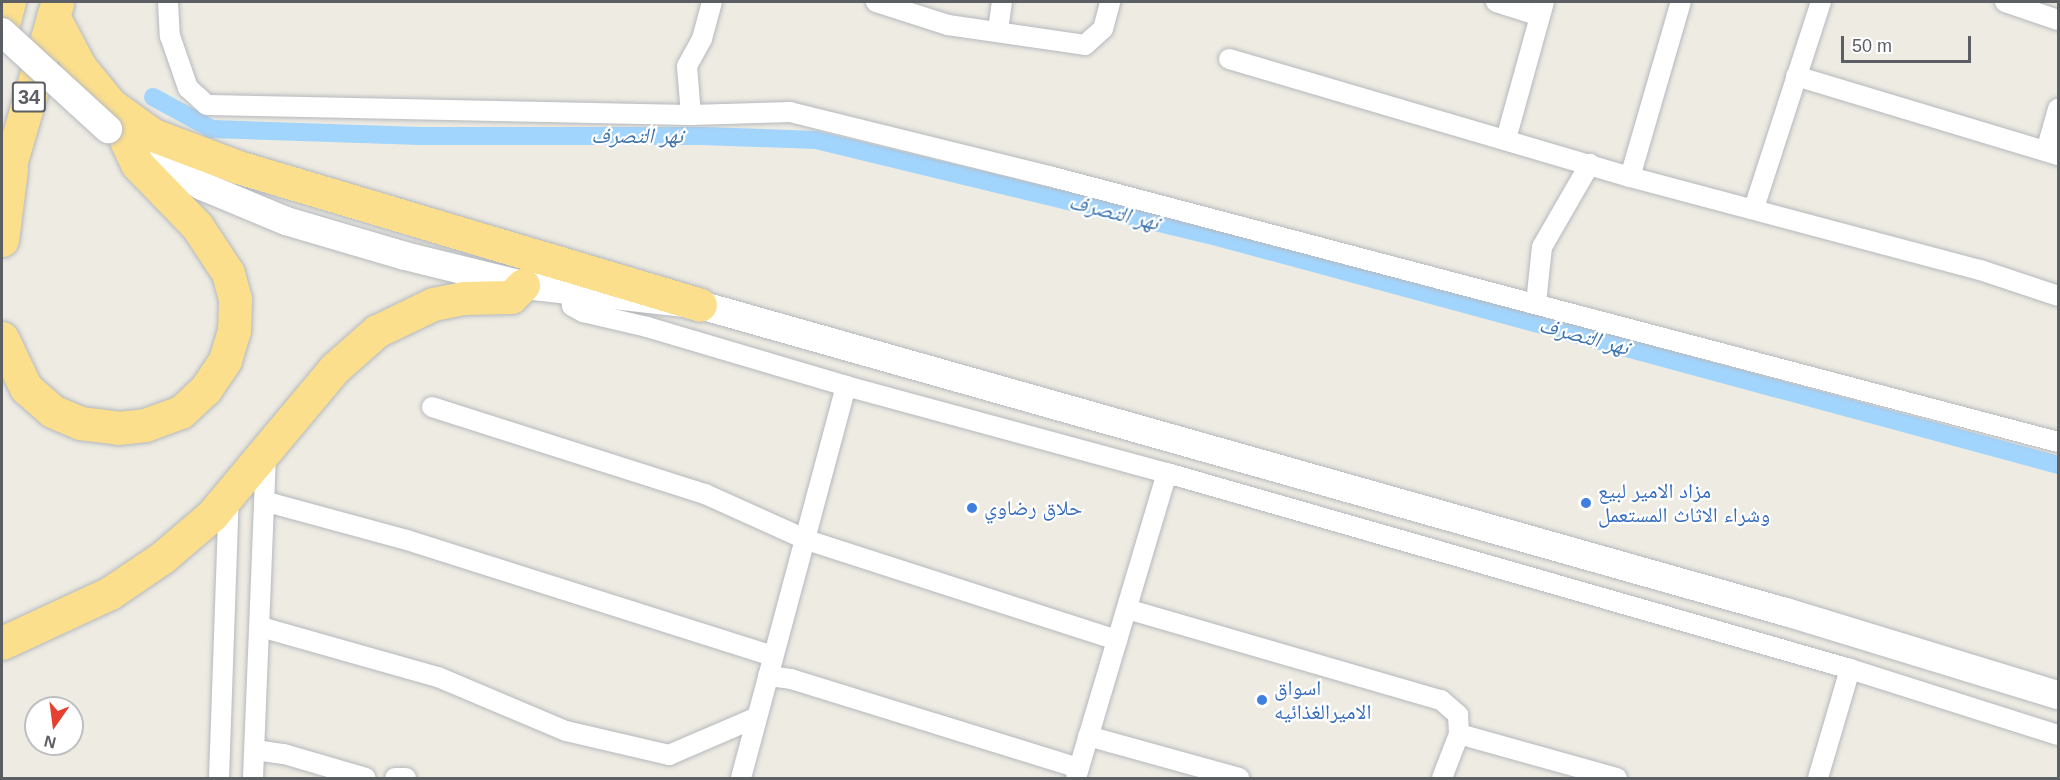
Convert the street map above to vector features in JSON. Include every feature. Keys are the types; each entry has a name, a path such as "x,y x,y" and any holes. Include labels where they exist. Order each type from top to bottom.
{"highway":[{"path":"2,30 9,2"},
{"path":"55,9 80,67 111,105 153,135 238,168 700,305"},
{"name":"34","path":"2,192 55,9"},
{"path":"2,338 26,388 52,411 80,423 118,428 145,425 181,412 205,390 225,360 234,332 235,299 228,273 197,226 137,164 117,135"},
{"path":"2,240 13,152"},
{"path":"2,643 110,593 163,557 212,515 229,493 266,454 335,368 377,331 433,304 464,298 511,297 523,285"}],"street":[{"path":"168,2 170,36 188,88 207,105 691,115 790,112 1536,303 2058,442"},
{"path":"691,115 687,66 702,39 712,2"},
{"path":"876,2 948,25 998,30 1085,45 1103,29 1110,2"},
{"path":"998,30 1002,2"},
{"path":"1496,2 1542,9 1506,139"},
{"path":"1630,177 1681,2"},
{"path":"1754,208 1821,2"},
{"path":"2005,2 2058,20"},
{"path":"2,30 117,135 202,186 286,220 523,285 700,305 1786,612 2058,695"},
{"path":"1229,59 1630,177 1754,208 1980,270 2058,296"},
{"path":"1796,76 2052,153 2058,109"},
{"path":"1536,303 1542,247 1590,164"},
{"path":"570,291 572,306 583,312 647,327 846,386 1167,473 1850,669 2058,735"},
{"path":"741,778 755,718 807,540 846,386"},
{"path":"432,407 705,494 807,540 1117,640"},
{"path":"253,778 267,502 266,454"},
{"path":"768,676 791,679 1077,773 1167,473"},
{"path":"219,778 229,493"},
{"path":"267,502 407,540 773,656"},
{"path":"1127,609 1441,700 1458,715 1458,734 1442,778"},
{"path":"261,627 438,677 566,731 669,755 755,718"},
{"path":"1818,778 1850,669"},
{"path":"1458,734 1617,778"},
{"path":"1088,736 1239,778"},
{"path":"255,750 284,754 366,778"},
{"path":"395,778 406,778"}],"waterway":[{"name":"نهر التصرف","path":"153,97 212,129 421,136 703,136 816,140 1221,238 2058,465"}],"place":[{"name":"مزاد الامير لبيع وشراء الاثاث المستعمل","path":"1586,503"},
{"name":"حلاق رضاوي","path":"972,508"},
{"name":"اسواق الاميرالغذائيه","path":"1262,700"}]}
